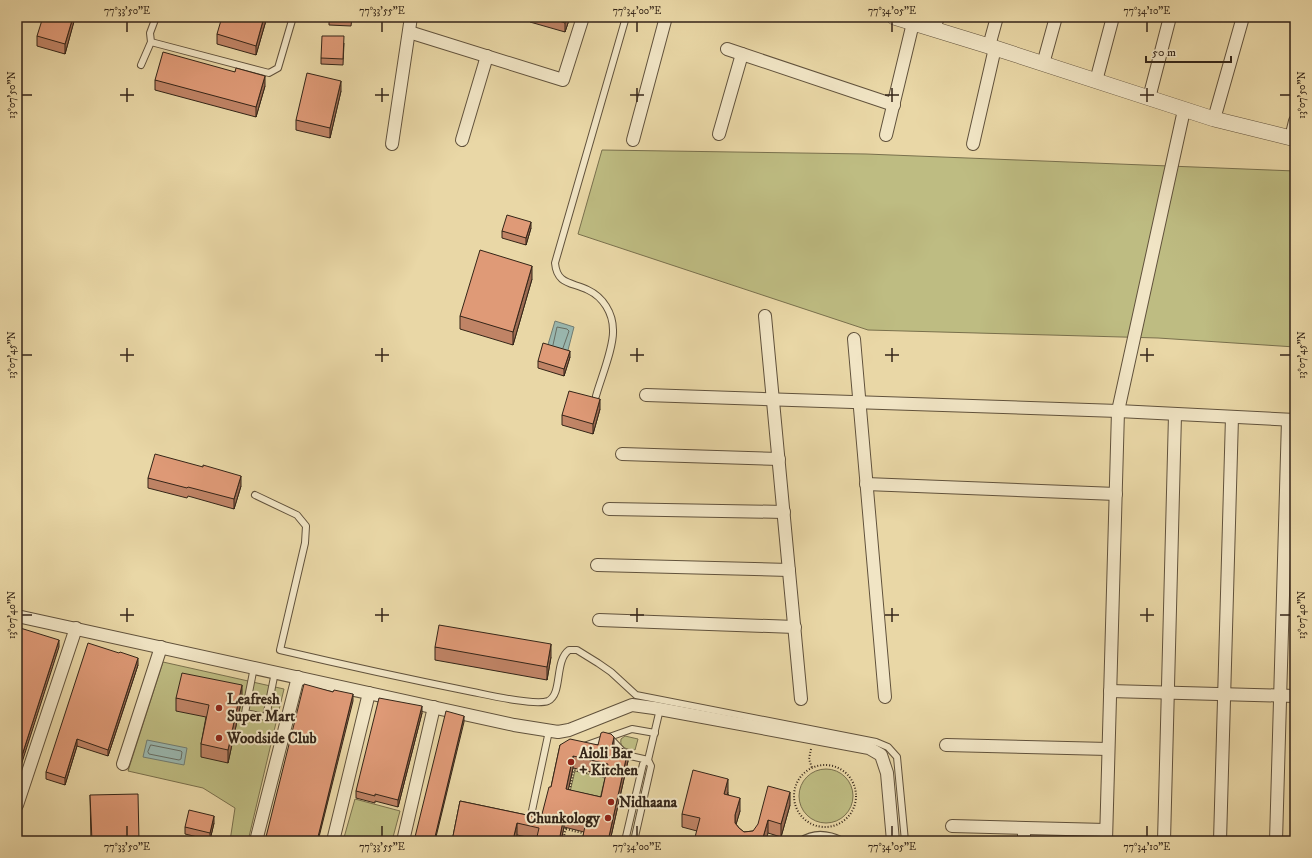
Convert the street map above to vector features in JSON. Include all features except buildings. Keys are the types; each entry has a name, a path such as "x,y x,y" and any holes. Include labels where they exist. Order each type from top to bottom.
{"street":[{"path":"392,144 411,17"},
{"path":"409,32 563,80 583,17"},
{"path":"633,140 666,17"},
{"path":"894,17 913,23 936,23 992,47 1214,119 1293,138 1295,121"},
{"path":"973,144 997,17"},
{"path":"1043,64 1056,17"},
{"path":"1096,81 1113,17"},
{"path":"1149,98 1170,17"},
{"path":"1214,119 1243,17"},
{"path":"886,136 913,23"},
{"path":"727,49 894,105"},
{"path":"719,134 742,54"},
{"path":"462,140 487,56"},
{"path":"952,826 1024,828 1106,835 1118,411 1184,110"},
{"path":"765,316 801,699"},
{"path":"854,339 885,697"},
{"path":"646,395 1118,411 1291,420 1276,841"},
{"path":"1164,841 1175,415"},
{"path":"1220,841 1232,417"},
{"path":"622,454 779,459"},
{"path":"866,484 1116,494"},
{"path":"609,509 784,512"},
{"path":"597,565 789,570"},
{"path":"17,616 514,725 550,731 558,732 569,730 632,705 869,748 881,755 887,773 893,841"},
{"path":"599,620 795,627"},
{"path":"17,805 76,628"},
{"path":"123,764 161,647"},
{"path":"256,841 298,677"},
{"path":"1110,691 1295,696"},
{"path":"333,841 369,693"},
{"path":"403,841 434,707"},
{"path":"946,745 1108,749"},
{"path":"1024,828 1024,841"}],"lane":[{"path":"141,65 151,42 150,33 156,17"},
{"path":"151,42 269,72 278,68 293,17"},
{"path":"596,396 612,339 613,323 611,316 603,302 597,296 590,291 569,284 561,278 556,270 555,263 626,17"},
{"path":"255,495 297,515 306,526 305,544 280,650 397,677 501,698 540,702 549,700 552,697 556,688 562,659 565,653 569,650 577,650 611,672 636,695 876,742 888,747 897,757 905,841"},
{"path":"254,667 245,713 266,717 275,672"},
{"path":"625,841 643,764 648,760 660,709"},
{"path":"584,746 632,729 654,733"},
{"path":"530,820 550,731"},
{"path":"609,737 626,755 648,760"},
{"path":"634,841 651,766 648,760"},
{"path":"801,841 812,836 820,835 836,837 843,841"}],"path":[{"path":"812,768 809,759 814,738"},
{"path":"824,764 838,767 854,782 857,797 853,811 848,817 836,825 821,827 801,816 797,809 794,794 796,786 804,773 812,768 824,764"},
{"path":"569,795 574,770 606,777 605,784"},
{"path":"563,841 567,822"},
{"path":"566,829 589,835 590,833"}],"shaded area":[{"path":"602,150 866,154 1295,171 1295,347 1158,338 868,330 578,234"},
{"path":"163,662 284,689 248,841 230,841 235,808 203,788 128,771"},
{"path":"625,736 638,739 635,750 625,748 621,745 621,739"},
{"path":"821,769 831,769 841,773 849,781 853,791 853,801 849,811 841,819 831,823 821,823 811,819 803,811 799,801 799,791 803,781 811,773"},
{"path":"575,771 605,778 598,807 568,800"},
{"path":"355,799 400,811 392,841 343,841"}],"water":[{"path":"555,321 574,327 567,354 547,348"},
{"path":"147,740 187,748 184,765 143,757"}],"place":[{"name":"Leafresh Super Mart","path":"219,708"},
{"name":"Woodside Club","path":"219,738"},
{"name":"Aioli Bar + Kitchen","path":"571,762"},
{"name":"Nidhaana","path":"611,802"},
{"name":"Chunkology","path":"608,818"}]}
